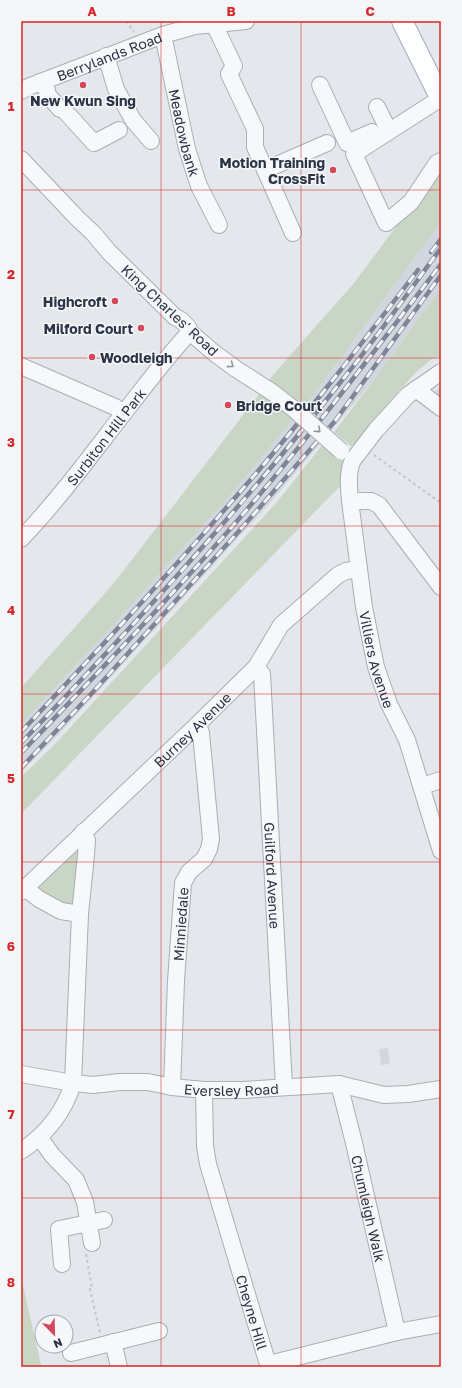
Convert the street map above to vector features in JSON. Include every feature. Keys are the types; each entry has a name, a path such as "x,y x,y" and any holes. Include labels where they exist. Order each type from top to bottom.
{"main road":[{"path":"402,21 439,95"}],"street":[{"name":"Berrylands Road","path":"28,84 163,35 184,25 195,26 246,21"},
{"path":"214,24 234,66 229,74 254,129 255,147 265,170 288,207 293,233"},
{"name":"Meadowbank","path":"163,35 187,150 200,186 219,225"},
{"path":"106,56 116,89 132,120 152,141"},
{"path":"28,84 47,90 48,94 60,109 64,110 94,143 119,130"},
{"path":"320,86 347,144 380,128 385,123 439,95"},
{"path":"439,95 354,154 386,223 411,202 437,163 441,161"},
{"path":"377,107 385,123"},
{"path":"265,170 327,143"},
{"name":"King Charles' Road","path":"22,160 93,233 109,252 175,317 181,320 188,327 190,332 230,365 272,392 347,455"},
{"name":"Surbiton Hill Park","path":"21,540 69,484 162,364 190,332"},
{"path":"21,366 115,407 124,413"},
{"path":"347,455 363,447 408,395 441,372"},
{"path":"416,389 441,408"},
{"name":"Villiers Avenue","path":"347,455 351,465 350,501 359,569 376,667 389,704 407,740 441,851"},
{"path":"350,501 371,501 379,505 441,587"},
{"name":"Burney Avenue","path":"23,890 256,667 280,625 338,575 346,571 359,569"},
{"name":"Guilford Avenue","path":"256,667 262,674 284,1087"},
{"name":"Minniedale","path":"172,1087 176,981 183,883 189,872 204,859 209,849 211,838 201,733 198,724"},
{"path":"422,786 441,780"},
{"path":"21,1151 40,1138 60,1111 68,1097 73,1083 80,914 87,840 83,832"},
{"path":"23,890 61,911 80,914"},
{"name":"Eversley Road","path":"21,1074 93,1085 120,1082 148,1082 172,1087 204,1090 242,1090 339,1084 384,1095 408,1094 441,1089"},
{"name":"Chumleigh Walk","path":"339,1084 397,1332"},
{"name":"Cheyne Hill","path":"204,1090 205,1146 208,1164 267,1361 273,1363 397,1332 441,1324"},
{"path":"40,1138 52,1155 76,1180 85,1202 92,1243"},
{"path":"62,1264 60,1229 88,1222 104,1220"},
{"path":"74,1352 107,1338 159,1330"},
{"path":"107,1338 119,1367"}],"path":[{"path":"363,447 441,503"},
{"path":"92,1243 84,1245 92,1288 90,1289 107,1338"}],"shaded area":[{"path":"441,222 441,288 374,380 269,504 59,734 21,772 21,724 117,621 234,491 305,406"},
{"path":"441,387 441,418 419,403"},
{"path":"388,1048 390,1064 381,1065 379,1049"}],"green space":[{"path":"441,170 441,222 305,406 266,383 354,283 407,212"},
{"path":"441,288 441,357 432,359 416,372 391,400 385,414 366,435 351,446 334,432"},
{"path":"260,393 294,418 234,491 117,621 21,724 21,688 114,583"},
{"path":"323,444 343,461 343,483 21,814 21,777 56,743 277,502"},
{"path":"72,851 80,854 73,908 39,893 35,885"},
{"path":"21,1277 34,1334 34,1354 38,1354 41,1365 36,1367 21,1367"}],"railway":[{"path":"431,252 441,239"},
{"path":"21,743 104,656 224,523 301,431 365,351 441,248"},
{"path":"21,753 101,670 231,528 312,431 441,264"},
{"path":"21,732 163,579 246,485 312,406 418,270"},
{"path":"21,768 92,693 240,530 335,421 441,275"}],"place":[{"name":"New Kwun Sing","path":"83,85"},
{"name":"Motion Training CrossFit","path":"333,170"},
{"name":"Highcroft","path":"115,301"},
{"name":"Milford Court","path":"141,328"},
{"name":"Woodleigh","path":"92,357"},
{"name":"Bridge Court","path":"228,405"}]}
